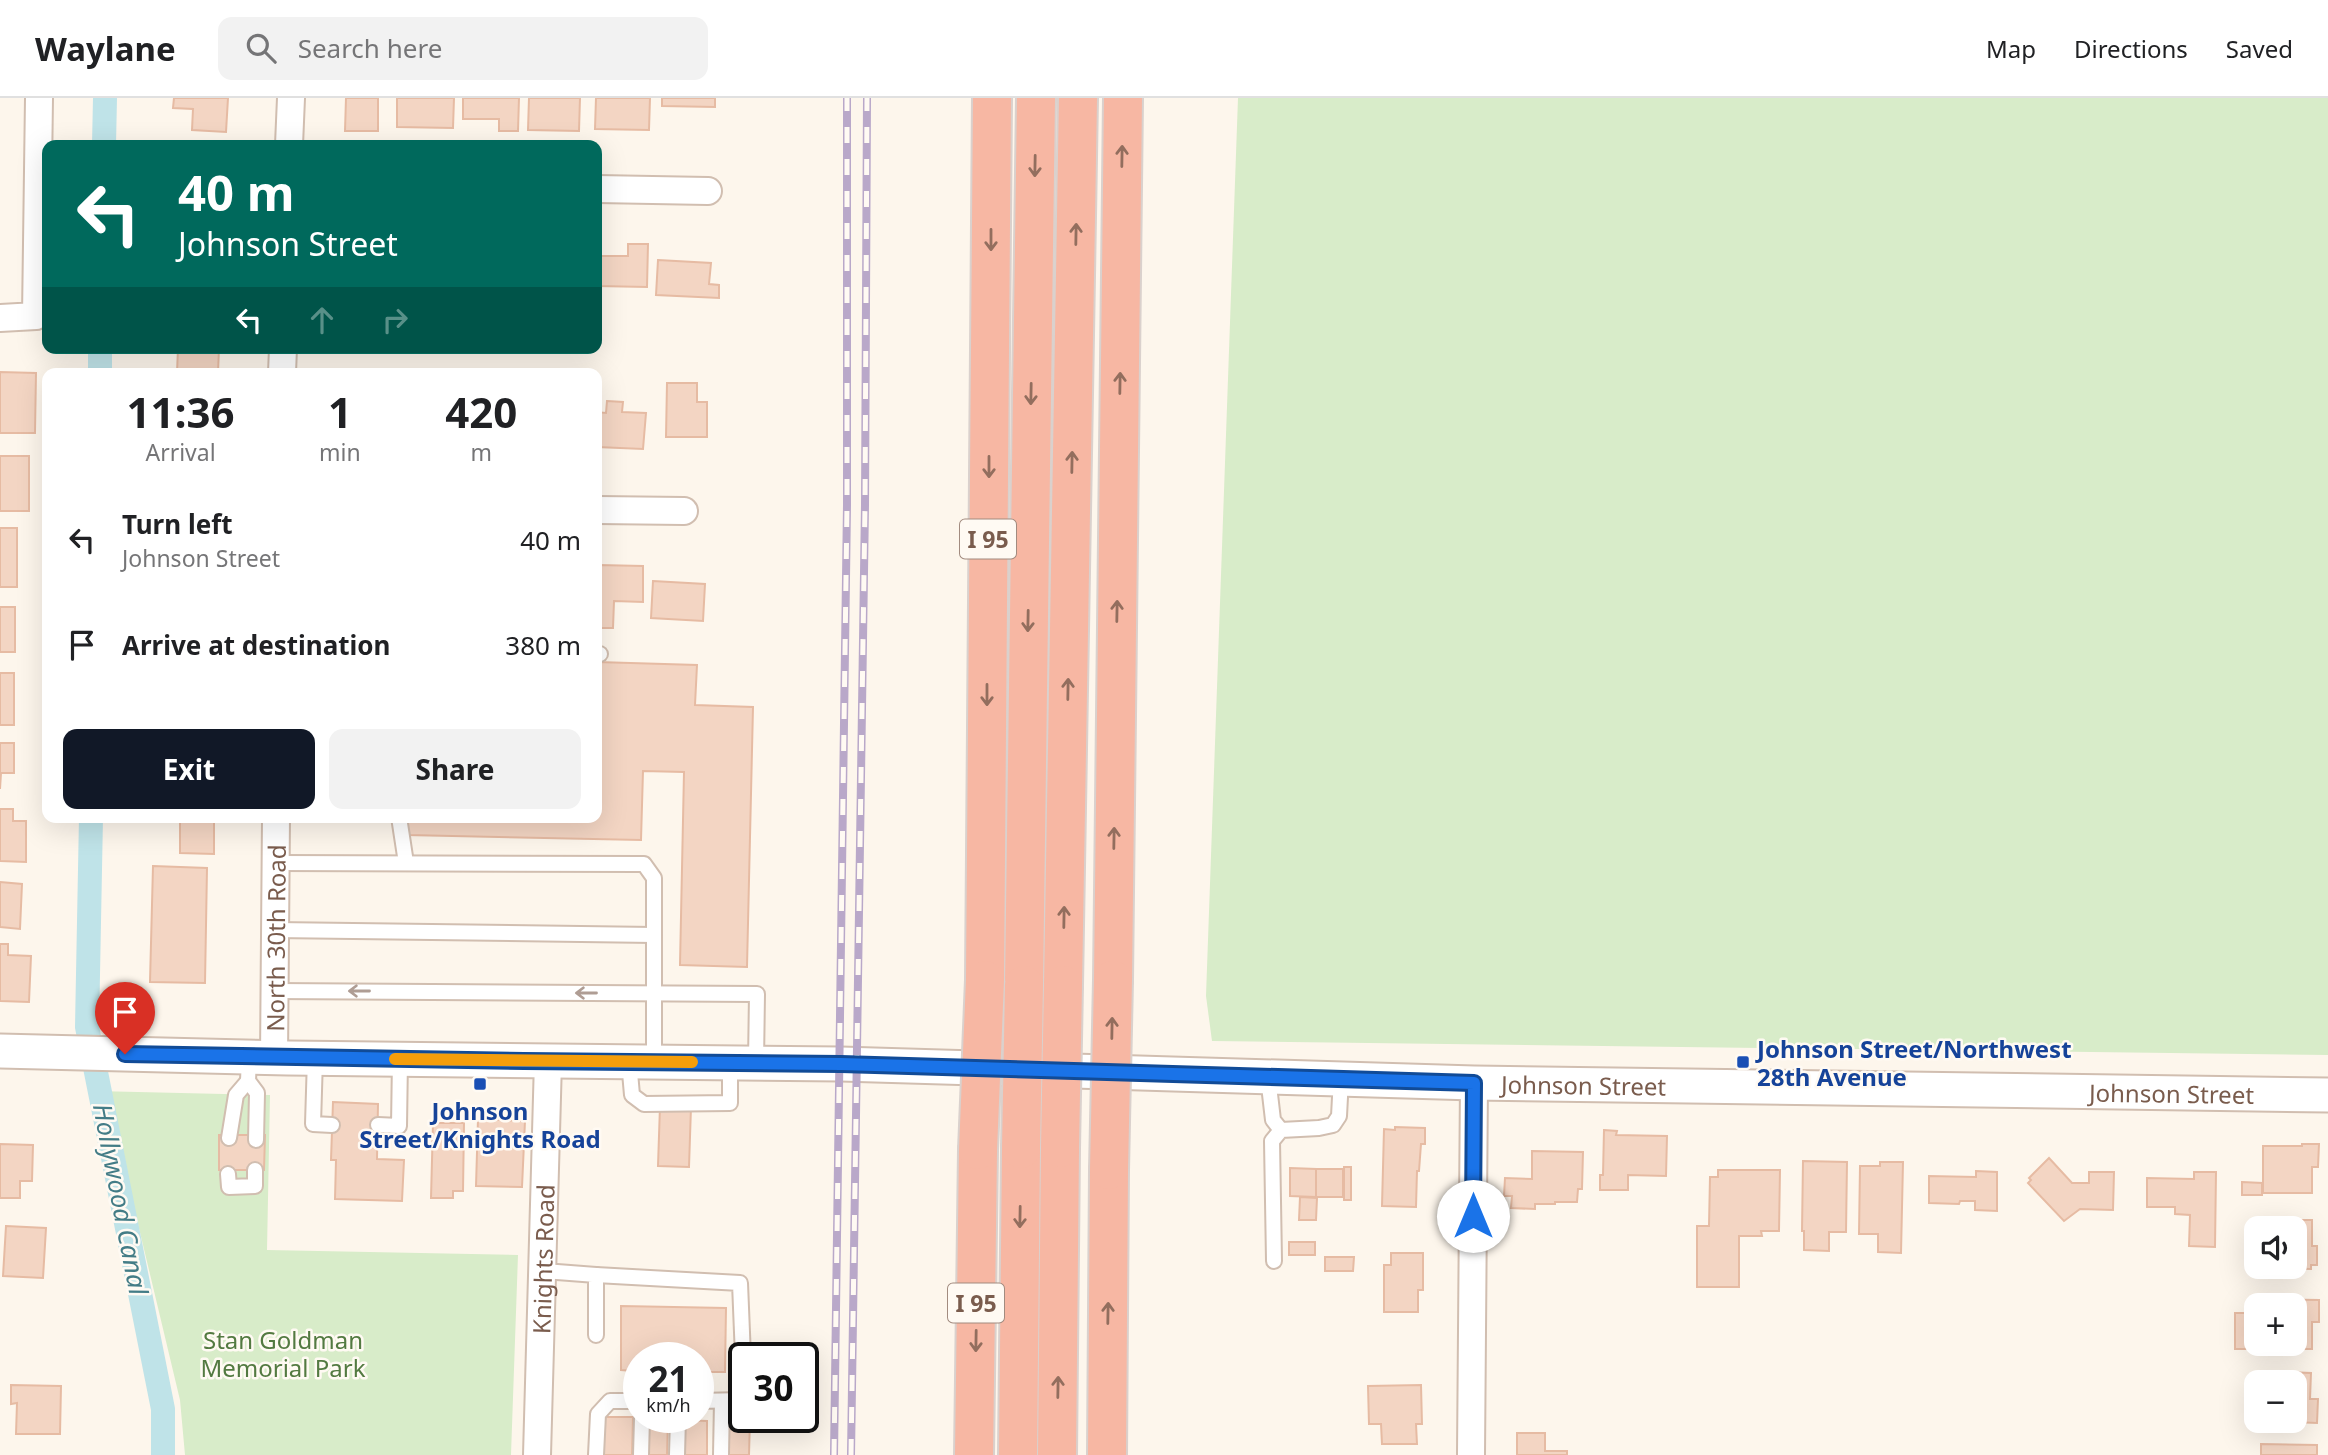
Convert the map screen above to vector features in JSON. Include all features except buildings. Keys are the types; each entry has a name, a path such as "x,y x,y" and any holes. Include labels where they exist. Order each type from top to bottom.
{"highway":[{"name":"I 95","path":"974,1455 978,1150 985,980 992,98"},
{"path":"1018,1455 1036,98"},
{"path":"1057,1455 1078,98"},
{"path":"1107,1455 1123,98"}],"street":[{"path":"0,318 36,316 39,98"},
{"path":"289,140 290,98"},
{"path":"602,189 708,191"},
{"path":"602,510 684,511"},
{"name":"North 30th Road","path":"257,1065 274,991 276,823"},
{"name":"Johnson Street","path":"0,1051 125,1054 257,1065 315,1058 743,1062 1474,1083 2328,1095"},
{"name":"Knights Road","path":"537,1455 548,1061"},
{"path":"1471,1455 1474,1083"}],"lane":[{"path":"400,823 406,863"},
{"path":"275,863 644,864 654,878 654,993 641,1062"},
{"path":"275,930 654,935"},
{"path":"274,991 757,994 743,1062"},
{"path":"315,1058 313,1124 332,1125"},
{"path":"378,1125 399,1126 400,1059"},
{"path":"229,1138 236,1095 257,1065"},
{"path":"256,1140 257,1065"},
{"path":"1268,1076 1273,1120 1282,1130"},
{"path":"1274,1261 1272,1141 1282,1130 1318,1129 1333,1125 1339,1116 1341,1078"},
{"path":"228,1174 229,1187 255,1186 256,1170"},
{"path":"544,1271 740,1283 742,1342"},
{"path":"596,1275 596,1335"},
{"path":"596,1455 598,1414 610,1401 623,1401"},
{"path":"714,1401 728,1401"},
{"path":"721,1455 722,1401"},
{"path":"641,1455 642,1433"},
{"path":"677,1455 678,1433"}],"green space":[{"path":"1238,98 2328,98 2328,1055 1212,1041 1206,996"},
{"name":"Stan Goldman Memorial Park","path":"95,1091 270,1095 267,1250 518,1255 511,1455 185,1455 180,1400 128,1182 101,1117"}],"waterway":[{"name":"Hollywood Canal","path":"104,140 105,98"},
{"name":"Hollywood Canal","path":"100,354 100,368"},
{"name":"Hollywood Canal","path":"91,823 87,1027 163,1409 163,1455"}],"railway":[{"path":"834,1455 847,505 847,98"},
{"path":"851,1455 865,505 867,98"}],"slow traffic":[{"path":"395,1059 692,1062"}],"place":[{"name":"Johnson Street/Northwest 28th Avenue","path":"1743,1062"},
{"name":"Johnson Street/Knights Road","path":"480,1084"}],"route":[{"path":"125,1054 756,1062 1474,1083 1473,1216"}]}
